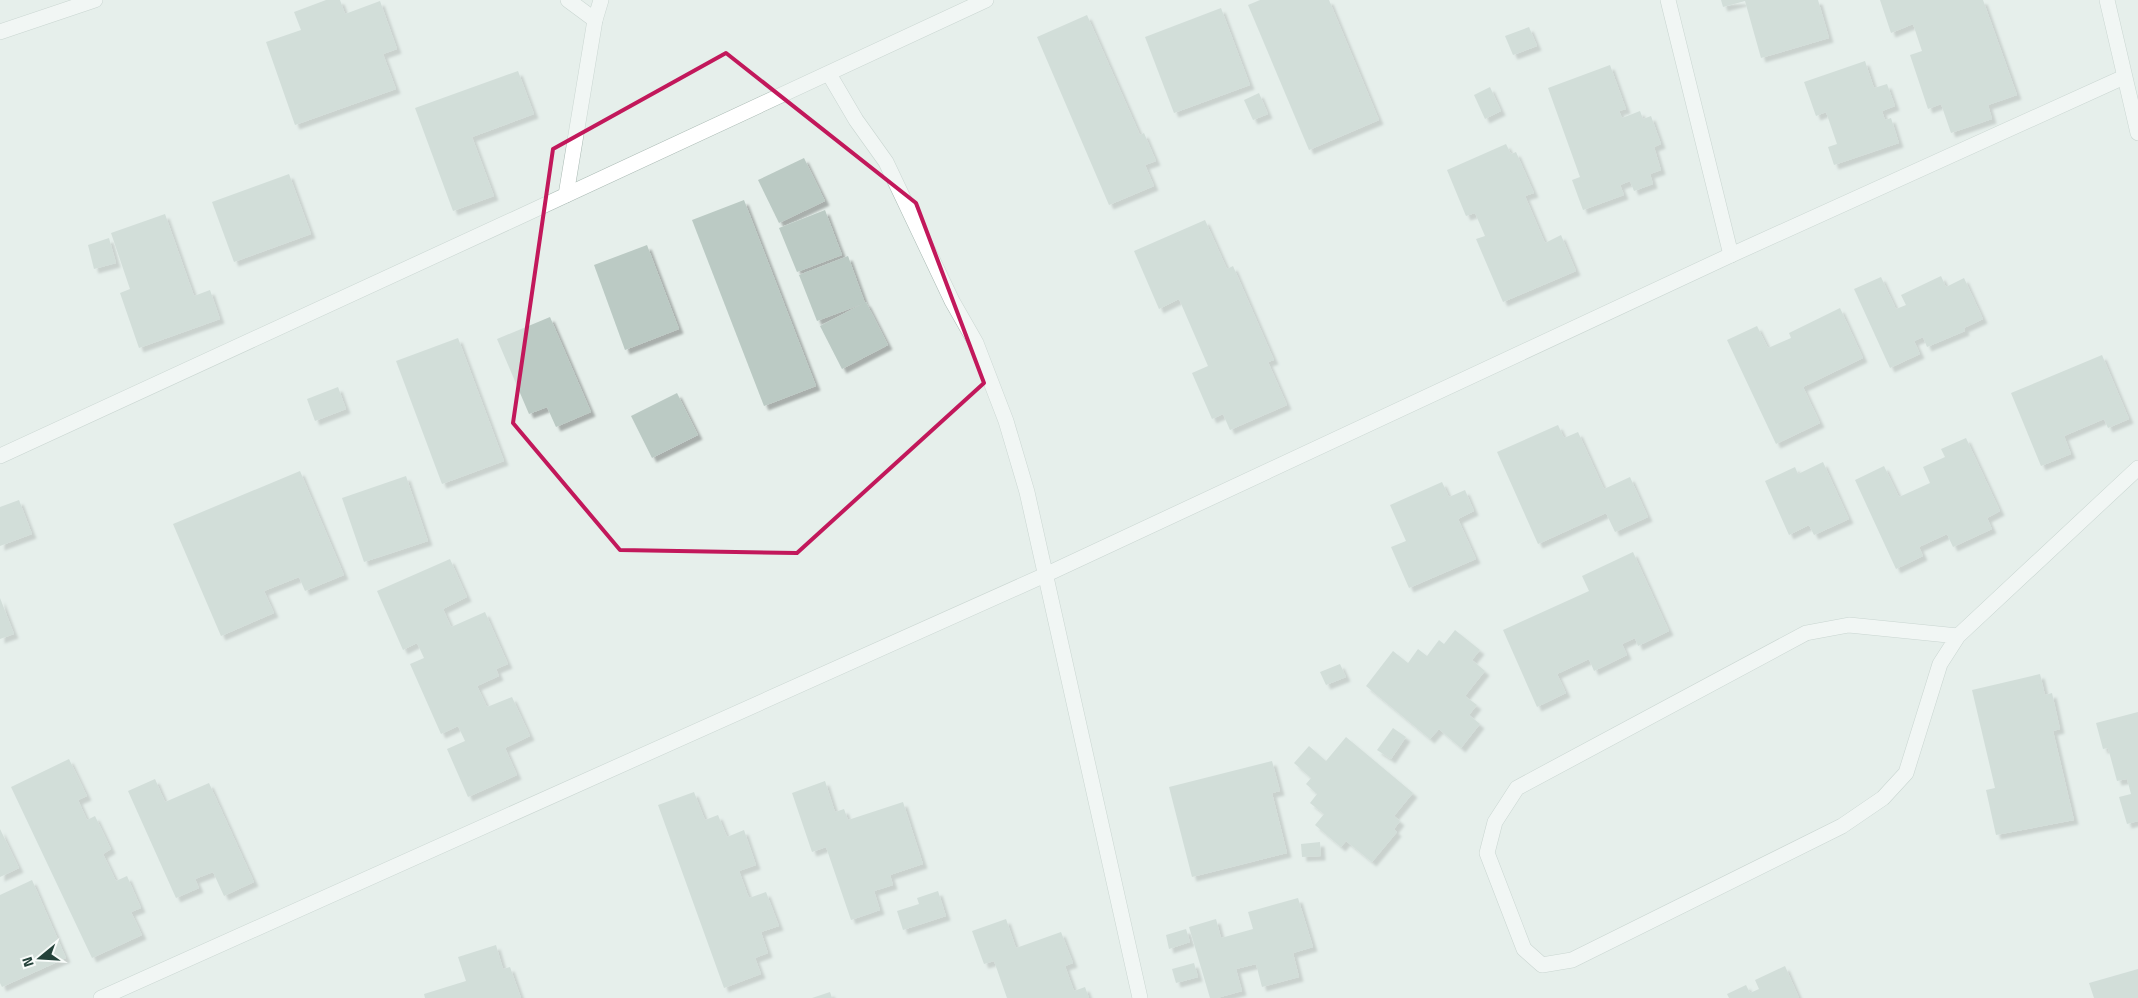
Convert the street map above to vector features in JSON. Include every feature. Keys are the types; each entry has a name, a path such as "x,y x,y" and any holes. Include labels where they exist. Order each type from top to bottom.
{"street":[{"path":"0,32 95,0"},
{"path":"568,0 595,20"},
{"path":"566,195 595,20 601,0"},
{"path":"0,456 663,152 986,0"},
{"path":"1668,0 1731,255"},
{"path":"2107,0 2138,133"},
{"path":"829,74 856,120 886,162 952,301 976,343 1009,430 1027,492 1140,998"},
{"path":"101,998 1045,576 1731,255 2124,77"},
{"path":"1958,636 1849,625 1806,633 1517,788 1495,822 1487,852 1524,949 1542,965 1572,960 1842,826 1883,798 1906,774 1940,664 1958,636 2138,468"}],"highlighted area":[{"path":"726,53 916,203 984,383 797,553 620,550 513,423 553,149"}],"building":[{"path":"326,0 340,0 345,14 380,1 397,49 383,54 396,89 295,125 266,42 301,30 294,12"},
{"path":"1260,0 1329,0 1379,120 1309,150 1248,5"},
{"path":"1721,0 1818,0 1829,38 1761,58 1745,1 1723,7"},
{"path":"1880,0 1983,0 2017,95 1988,105 1992,119 1951,133 1941,104 1928,109 1910,55 1922,51 1913,24 1891,33"},
{"path":"1221,8 1250,85 1174,113 1145,37"},
{"path":"1087,15 1140,135 1144,133 1156,161 1145,165 1154,186 1109,205 1037,37"},
{"path":"1529,27 1537,46 1513,55 1505,36"},
{"path":"1865,61 1874,88 1887,84 1895,106 1882,111 1885,120 1891,118 1899,143 1834,165 1828,147 1837,144 1826,112 1816,116 1804,82"},
{"path":"1610,65 1626,109 1619,111 1622,118 1640,111 1643,119 1651,116 1661,144 1654,147 1661,170 1650,174 1653,184 1634,191 1630,181 1620,185 1624,195 1583,210 1572,180 1580,177 1548,88"},
{"path":"518,71 534,114 472,137 494,196 453,211 415,108"},
{"path":"1490,87 1501,111 1485,119 1474,95"},
{"path":"1259,93 1268,114 1253,120 1244,100"},
{"path":"1506,144 1511,154 1516,152 1534,193 1525,196 1545,243 1561,235 1576,271 1503,302 1476,239 1485,236 1475,213 1466,216 1447,170"},
{"path":"804,158 825,201 779,223 758,180"},
{"path":"289,174 311,234 234,262 212,202"},
{"path":"744,200 816,386 764,406 692,220"},
{"path":"825,210 842,255 797,272 779,228"},
{"path":"165,214 194,296 210,290 220,319 139,348 120,293 130,289 111,233"},
{"path":"1205,220 1227,269 1233,266 1274,360 1268,362 1287,405 1230,430 1223,414 1212,419 1192,373 1208,366 1179,299 1159,309 1134,251"},
{"path":"109,238 116,263 94,269 88,245"},
{"path":"647,245 679,329 625,350 594,265"},
{"path":"848,256 865,303 817,321 799,275"},
{"path":"1941,276 1946,287 1964,278 1983,319 1964,328 1965,331 1927,347 1923,337 1914,341 1920,354 1890,368 1854,289 1881,277 1896,309 1906,305 1901,295"},
{"path":"866,302 888,345 842,369 820,326"},
{"path":"1840,308 1863,358 1803,387 1820,423 1776,444 1727,340 1757,326 1768,348 1791,338 1789,333"},
{"path":"550,317 591,412 556,427 547,407 529,414 497,339"},
{"path":"458,338 504,461 442,484 396,361"},
{"path":"2102,355 2129,419 2108,428 2104,419 2064,436 2071,454 2041,466 2011,393"},
{"path":"338,387 346,409 315,421 307,399"},
{"path":"677,393 698,435 652,458 631,416"},
{"path":"1558,425 1564,438 1578,432 1604,489 1630,477 1648,517 1615,532 1606,513 1538,544 1497,452"},
{"path":"1966,438 2000,511 1987,518 1992,529 1953,547 1947,534 1919,547 1923,556 1896,569 1855,480 1884,466 1899,497 1930,483 1923,467 1945,457 1941,449"},
{"path":"1823,462 1849,519 1814,535 1809,525 1789,535 1765,481 1795,467 1798,474"},
{"path":"300,471 344,575 305,591 299,577 264,591 274,613 221,636 173,524"},
{"path":"406,476 428,541 364,562 342,498"},
{"path":"1442,482 1449,497 1465,490 1474,511 1458,519 1476,559 1409,588 1391,547 1406,541 1390,505"},
{"path":"19,500 32,534 0,546 0,507"},
{"path":"1633,552 1669,631 1638,646 1635,638 1622,644 1627,655 1594,671 1589,659 1557,674 1566,693 1537,707 1503,630 1589,591 1582,576"},
{"path":"450,559 467,597 443,609 451,627 485,612 508,664 496,669 499,676 477,686 487,707 512,697 530,736 505,748 517,775 468,797 447,749 465,741 458,726 441,734 410,664 424,658 417,643 403,650 377,591"},
{"path":"0,598 14,634 0,639"},
{"path":"1455,630 1480,650 1472,660 1485,671 1465,696 1477,705 1469,715 1480,724 1461,748 1439,729 1430,739 1366,686 1393,651 1408,663 1418,649 1427,656 1439,640 1444,644"},
{"path":"1340,664 1346,677 1326,685 1320,672"},
{"path":"2040,674 2045,695 2052,693 2060,729 2053,731 2074,820 1996,835 1986,790 1995,788 1972,690"},
{"path":"2138,712 2138,821 2127,824 2119,797 2131,794 2127,779 2117,781 2108,748 2103,749 2096,723"},
{"path":"1393,728 1406,737 1391,759 1377,750"},
{"path":"1346,737 1413,793 1394,816 1400,821 1394,829 1397,832 1372,862 1346,841 1341,847 1315,825 1324,814 1310,803 1317,794 1306,784 1311,778 1294,763 1309,746 1326,761"},
{"path":"69,759 87,796 78,800 87,820 95,816 111,849 103,854 116,881 127,876 141,908 131,912 142,935 92,958 11,787"},
{"path":"1272,761 1280,791 1272,793 1287,853 1192,877 1169,787"},
{"path":"155,779 165,802 209,783 254,882 224,896 213,872 195,879 199,888 176,898 128,791"},
{"path":"825,781 835,812 844,809 848,820 903,802 923,864 890,875 893,885 874,891 880,910 851,920 826,847 812,852 792,793"},
{"path":"694,792 705,820 718,815 727,837 744,830 756,865 739,871 749,898 766,892 779,926 761,932 768,953 755,958 761,974 724,988 658,805"},
{"path":"0,829 19,868 0,877"},
{"path":"1320,842 1321,856 1302,857 1301,844"},
{"path":"32,880 66,958 2,987 0,983 0,895"},
{"path":"938,891 946,916 903,930 897,911 919,904 917,898"},
{"path":"1298,898 1313,947 1293,953 1299,977 1262,987 1256,964 1236,969 1242,991 1210,998 1189,927 1216,919 1221,938 1253,929 1248,912"},
{"path":"1006,919 1016,948 1061,932 1073,963 1065,966 1074,991 1085,987 1089,998 1007,998 994,961 984,964 972,931"},
{"path":"1186,929 1190,942 1169,949 1166,935"},
{"path":"496,945 503,969 510,967 521,998 425,998 424,994 466,981 458,957"},
{"path":"1194,963 1198,977 1176,983 1172,969"},
{"path":"1785,966 1799,998 1729,998 1727,994 1746,985 1750,993 1759,989 1755,980"},
{"path":"2138,969 2138,998 2094,998 2089,983"},
{"path":"830,992 832,998 812,998"}]}
